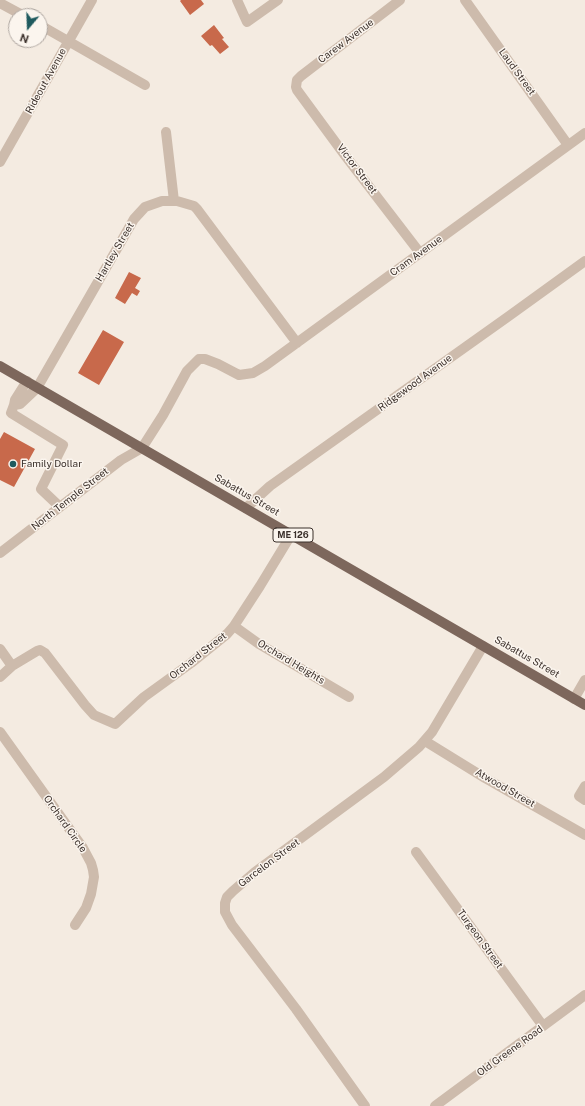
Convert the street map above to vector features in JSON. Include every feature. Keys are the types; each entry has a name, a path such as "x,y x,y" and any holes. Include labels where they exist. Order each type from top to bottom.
{"main road":[{"name":"Sabattus Street","path":"0,366 585,705"}],"street":[{"name":"Rideout Avenue","path":"0,162 92,0"},
{"path":"237,0 247,22 278,0"},
{"name":"Carew Avenue","path":"296,84 297,80 301,76 400,0"},
{"name":"Laud Street","path":"465,0 568,145"},
{"path":"0,3 9,8"},
{"path":"48,30 145,85"},
{"name":"Victor Street","path":"296,84 298,90 420,252"},
{"path":"166,132 174,201"},
{"name":"Cram Avenue","path":"142,448 187,371 199,359 205,359 235,373 244,375 253,373 265,366 585,133"},
{"name":"Hartley Street","path":"14,406 20,404 37,388 134,219 145,207 162,201 174,201 189,204 197,209 297,343"},
{"name":"Ridgewood Avenue","path":"246,508 270,486 585,261"},
{"path":"27,381 15,400 11,413 63,445 41,489 60,507"},
{"name":"North Temple Street","path":"0,553 121,460 142,448"},
{"name":"Orchard Street","path":"12,666 40,650 45,653 94,715 115,724 144,697 227,634 234,626 291,534"},
{"name":"Orchard Heights","path":"234,626 258,644 349,697"},
{"name":"Garcelon Street","path":"365,1106 296,1009 232,925 225,912 225,903 227,897 255,872 384,777 425,741 432,732 483,646"},
{"path":"0,650 12,666 0,677"},
{"path":"574,699 585,680"},
{"name":"Orchard Circle","path":"0,732 83,848 91,863 94,877 91,894 86,908 75,925"},
{"name":"Atwood Street","path":"425,741 485,778 585,835"},
{"path":"585,786 579,796 585,800"},
{"name":"Turgeon Street","path":"416,852 543,1026"},
{"name":"Old Greene Road","path":"435,1106 585,995"}],"building":[{"path":"201,0 204,4 190,15 180,1"},
{"path":"214,25 224,38 222,39 229,47 220,54 201,36"},
{"path":"129,272 141,278 135,288 140,291 137,296 132,293 125,304 115,298"},
{"path":"103,330 124,342 99,385 78,373"},
{"name":"Family Dollar","path":"4,432 35,449 14,487 0,480 0,439"}],"place":[{"name":"Family Dollar","path":"13,464"}]}
